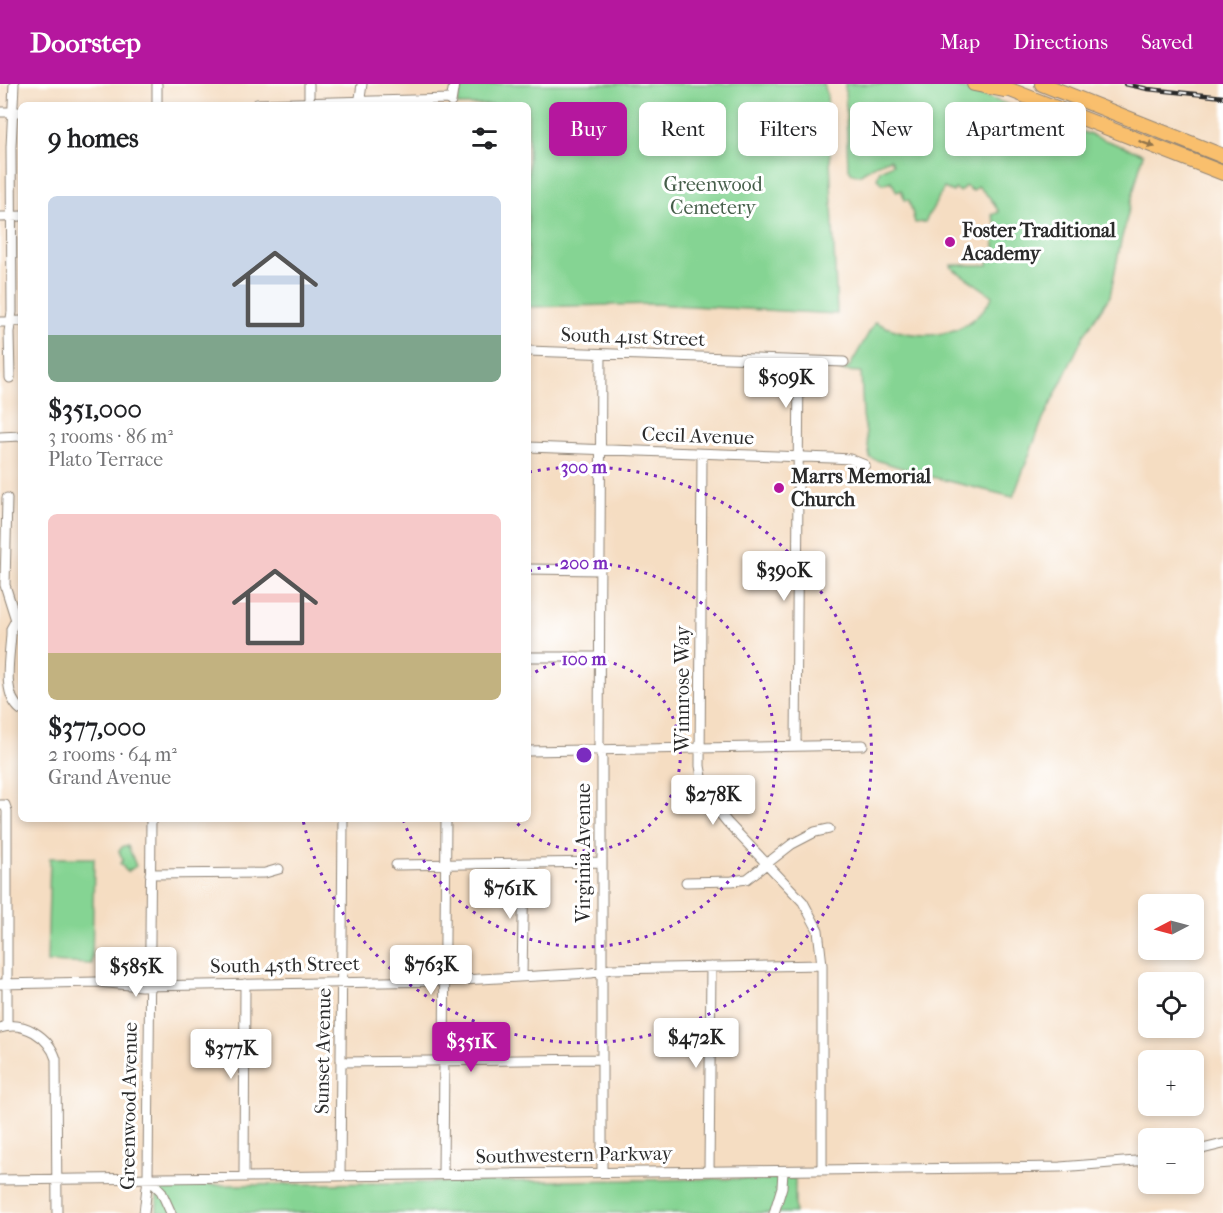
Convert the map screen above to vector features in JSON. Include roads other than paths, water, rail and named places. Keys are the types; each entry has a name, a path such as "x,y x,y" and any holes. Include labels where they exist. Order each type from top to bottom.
{"highway":[{"path":"974,84 1010,91"},
{"path":"995,84 1223,173"},
{"path":"1042,84 1223,156"}],"street":[{"path":"10,378 9,333 16,321 17,216 11,157 17,112 14,84"},
{"path":"157,84 157,102"},
{"path":"309,84 309,102"},
{"path":"359,102 362,84"},
{"path":"451,102 454,84"},
{"path":"451,102 460,84"},
{"path":"0,112 17,112"},
{"path":"0,217 17,216"},
{"path":"0,322 16,321"},
{"name":"South 41st Street","path":"531,351 844,362"},
{"name":"Virginia Avenue","path":"601,354 599,657 602,759 602,1172"},
{"path":"796,746 799,361"},
{"path":"0,437 18,436"},
{"name":"Cecil Avenue","path":"531,447 850,459 865,465"},
{"name":"Winnrose Way","path":"702,454 699,748 703,782 714,806 727,822 796,893 811,913 820,941 822,1170"},
{"path":"7,498 3,560 6,589 18,619"},
{"path":"531,569 600,570"},
{"path":"18,622 11,628 5,683 18,706"},
{"path":"531,657 599,657"},
{"path":"531,752 863,746"},
{"path":"3,808 3,1027 21,1026 38,1034 51,1048 56,1059 57,1213"},
{"name":"Greenwood Avenue","path":"144,1213 148,1178 151,822"},
{"name":"Sunset Avenue","path":"340,1175 343,822"},
{"path":"443,1174 446,822"},
{"path":"686,882 740,880 751,877 792,844 815,832 829,829"},
{"path":"396,865 601,862"},
{"path":"522,976 524,864"},
{"path":"150,874 265,873 279,869"},
{"name":"South 45th Street","path":"3,984 97,982 149,986 444,981 591,973 611,969 822,965"},
{"path":"709,1171 711,967"},
{"path":"244,1176 245,984"},
{"path":"341,1062 602,1059"},
{"path":"1204,1149 1223,1144"},
{"name":"Southwestern Parkway","path":"0,1180 1083,1166 1138,1161"},
{"path":"774,1213 782,1187 783,1171"},
{"path":"148,1178 161,1191 171,1213"}],"railway":[{"path":"1125,84 1148,89 1223,97"}],"place":[{"name":"Foster Traditional Academy","path":"950,242"},
{"name":"Marrs Memorial Church","path":"779,488"}],"park label":[{"name":"Greenwood Cemetery","path":"713,196"}]}
